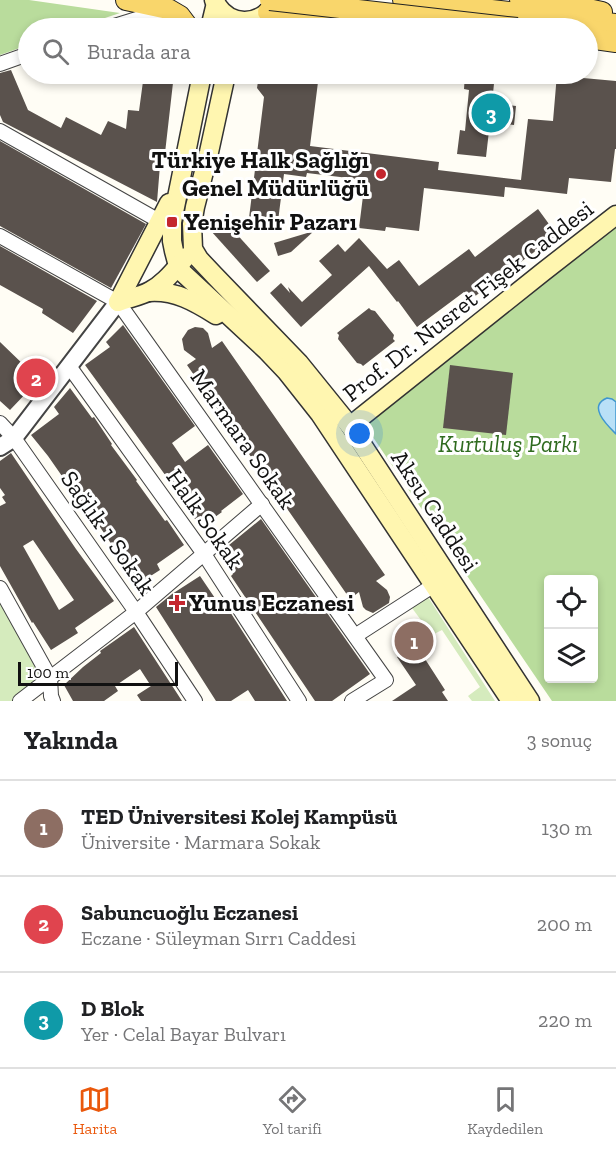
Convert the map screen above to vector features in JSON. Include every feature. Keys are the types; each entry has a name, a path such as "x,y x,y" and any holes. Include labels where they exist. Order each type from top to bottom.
{"main road":[{"path":"126,0 168,9 182,18"},
{"path":"403,0 514,18"},
{"path":"520,0 574,6 616,16"},
{"path":"215,2 226,15 233,18"},
{"path":"212,18 215,2"},
{"path":"248,18 263,12 358,18"},
{"path":"263,12 310,18"},
{"path":"598,28 616,24"},
{"path":"598,34 616,42"},
{"path":"598,51 616,49"},
{"path":"178,266 171,232 173,212 200,84"},
{"path":"118,302 148,292 167,279 193,249 192,224 195,207 224,84"},
{"path":"118,302 161,222 180,180"},
{"name":"Prof. Dr. Nusret Fişek Caddesi","path":"350,426 616,215"},
{"name":"Aksu Caddesi","path":"193,249 199,259 299,363 350,426 530,701"},
{"name":"Aksu Caddesi","path":"178,266 286,371 320,414 511,701"},
{"path":"148,292 168,292 186,298 250,336"}],"street":[{"path":"140,18 168,9"},
{"path":"0,64 18,58"},
{"path":"0,131 161,222"},
{"name":"Marmara Sokak","path":"0,236 118,302 386,680 352,701"},
{"path":"0,447 14,438 118,302"},
{"name":"Halk Sokak","path":"69,366 204,554 299,701"},
{"name":"Sağlık 1 Sokak","path":"0,423 14,438 136,612 195,701"},
{"path":"20,701 136,612 262,504"},
{"path":"355,636 434,585"},
{"path":"0,588 50,678 53,701"}],"green space":[{"path":"0,0 29,0 120,13 105,18 18,18 18,49 0,55"},
{"name":"Kurtuluş Parkı","path":"616,215 616,701 552,701 364,424"},
{"path":"0,588 50,678 20,701 0,701"},
{"path":"428,597 495,701 472,701 468,696 480,687 442,630 432,635 412,608"}],"water":[{"path":"607,398 616,402 616,434 604,421 599,411 601,401"}],"building":[{"path":"11,70 28,110 61,128 66,117 101,135 108,121 126,129 128,110 139,111 143,84 173,84 165,153 161,153 157,202 3,122 0,115 0,73"},
{"path":"598,79 616,81 616,149 611,182 569,178 567,194 505,187 504,197 424,188 419,231 386,227 385,231 359,228 365,180 307,173 306,177 284,174 277,229 248,226 264,97 257,88 258,84 318,84 310,146 439,162 438,170 521,180 528,119 553,121 556,84 598,84"},
{"path":"464,84 494,84 492,103 516,106 514,125 490,122 486,157 457,154 460,130 465,131 469,90 464,89"},
{"path":"0,141 146,224 111,288 0,226"},
{"path":"538,209 557,235 470,300 464,292 417,327 369,266 301,327 270,293 281,283 302,302 332,275 319,261 338,244 345,252 359,238 387,269 399,260 419,286 469,249 475,257"},
{"path":"224,220 270,271 257,282 211,231"},
{"path":"314,231 291,252 278,256 274,243"},
{"path":"0,246 97,301 73,333 42,313 43,309 0,285"},
{"path":"369,308 375,311 394,335 395,341 363,366 357,363 338,339 337,333"},
{"path":"123,325 195,426 172,443 185,462 208,445 243,494 201,527 85,365 110,347 106,342"},
{"path":"195,327 203,328 208,333 212,348 222,341 385,575 376,581 387,590 390,597 389,603 373,613 363,607 359,592 350,599 187,365 196,359 184,350 182,339 188,330"},
{"path":"0,342 27,368 37,356 48,365 10,410 0,401"},
{"path":"450,365 513,373 506,435 443,428"},
{"path":"70,388 92,418 94,417 136,481 184,545 157,564 160,570 138,584 96,521 94,522 31,435 59,414 54,407"},
{"path":"11,453 114,601 75,628 78,633 51,650 32,623 0,566 0,506 6,503 2,497 5,495 0,488 0,461","holes":["33,540 74,600 59,610 23,546"]},
{"path":"261,519 370,674 332,701 315,701 218,554"},
{"path":"200,576 221,607 225,604 287,701 255,701 248,690 231,701 216,701 156,607"},
{"path":"134,627 182,701 141,701 137,695 151,686 140,669 115,686 118,691 104,701 73,701 64,685 101,653 100,651"},
{"path":"416,645 445,690 442,692 448,701 392,701 416,685 397,657"}],"place":[{"name":"D Blok","path":"491,113"},
{"name":"Türkiye Halk Sağlığı Genel Müdürlüğü","path":"381,174"},
{"name":"Yenişehir Pazarı","path":"172,222"},
{"name":"Sabuncuoğlu Eczanesi","path":"36,378"},
{"name":"Yunus Eczanesi","path":"177,603"},
{"name":"TED Üniversitesi Kolej Kampüsü","path":"414,641"}]}
